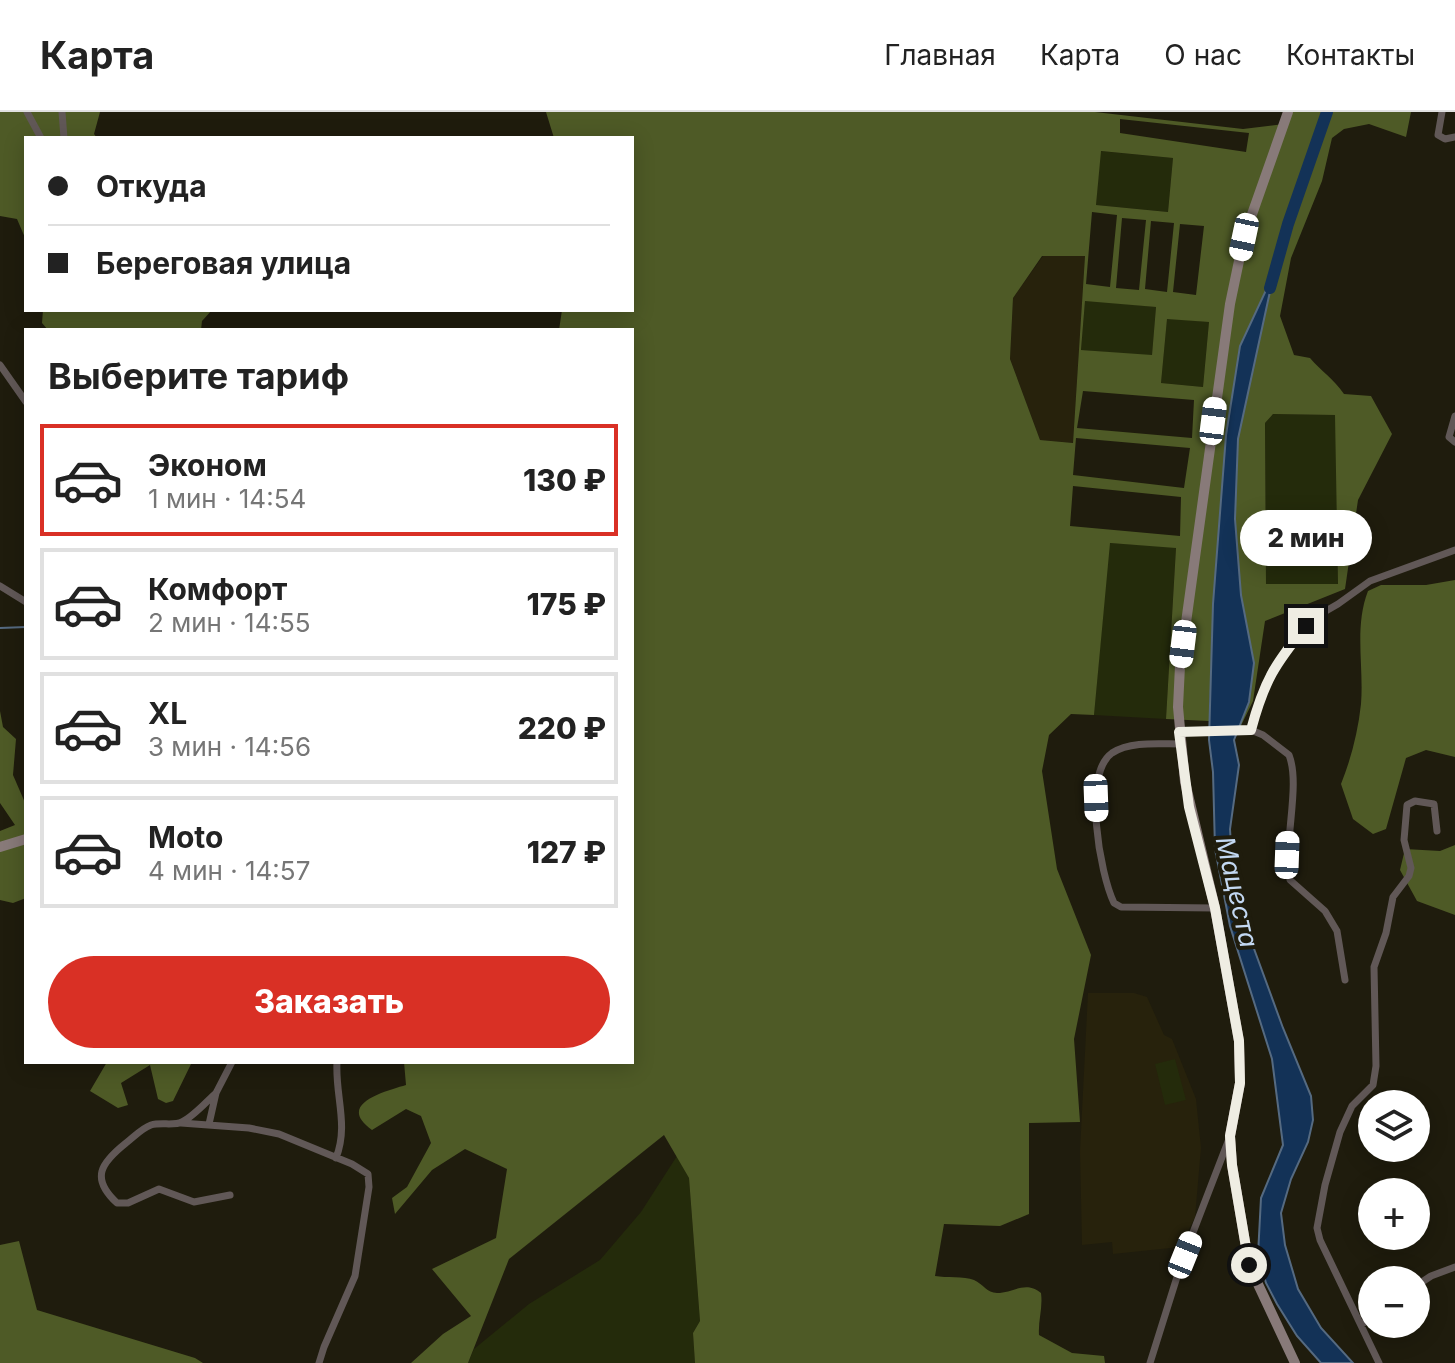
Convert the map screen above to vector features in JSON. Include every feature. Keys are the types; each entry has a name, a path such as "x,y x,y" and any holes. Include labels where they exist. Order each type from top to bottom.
{"main road":[{"path":"1288,112 1244,237 1230,304 1180,666 1179,732 1189,807 1215,908 1239,1041 1241,1063 1230,1136 1249,1265 1295,1363"},
{"path":"0,847 24,840"}],"street":[{"path":"27,112 40,136"},
{"path":"62,112 64,136"},
{"path":"1442,112 1438,135 1445,139 1455,137"},
{"path":"0,365 24,399"},
{"path":"1455,416 1449,437 1455,442"},
{"path":"1247,730 1264,685 1277,662 1312,619 1370,581 1455,550"},
{"path":"0,586 24,601"},
{"path":"1179,732 1247,730 1289,755 1293,774 1287,855 1290,880 1325,911 1337,931 1345,980"},
{"path":"1180,744 1125,747 1111,754 1103,764 1096,798 1105,875 1114,903 1121,907 1215,908"},
{"path":"1358,1319 1317,1228 1340,1132 1352,1106 1373,1085 1376,1066 1374,967 1386,933 1391,903 1411,868 1404,840 1407,805 1415,801 1434,804 1437,831"},
{"path":"209,1124 216,1093 231,1064"},
{"path":"336,1158 343,1135 336,1084 337,1064"},
{"path":"181,1123 216,1093"},
{"path":"230,1195 194,1202 159,1189 123,1204 117,1203 104,1188 101,1170 120,1148 149,1126 181,1123 279,1134 363,1169 368,1174 369,1187 355,1276 319,1363"},
{"path":"1150,1363 1182,1261 1230,1136"},
{"path":"1430,1277 1455,1267"},
{"path":"1367,1338 1379,1363"}],"shaded area":[{"path":"1043,256 1085,256 1073,443 1040,440 1010,359 1013,298"},
{"path":"1088,993 1134,993 1147,997 1164,1035 1172,1039 1196,1099 1201,1148 1195,1217 1180,1247 1113,1254 1112,1242 1082,1245 1080,1151"}],"green space":[{"path":"0,112 100,112 96,136 24,136 24,235 17,219 0,216"},
{"path":"546,112 1095,112 1243,129 1284,124 1289,112 1411,112 1406,137 1369,124 1344,129 1332,138 1322,181 1291,258 1280,316 1294,355 1310,358 1344,394 1371,396 1392,434 1358,500 1345,589 1265,621 1253,701 1234,740 1249,702 1254,663 1241,595 1235,519 1238,439 1272,278 1226,435 1213,604 1209,721 1166,719 1176,548 1110,543 1094,715 1071,714 1049,735 1042,771 1057,869 1091,955 1074,1039 1080,1122 1029,1123 1029,1214 1000,1226 944,1224 935,1276 970,1279 994,1293 1025,1287 1035,1289 1041,1293 1039,1335 1072,1353 1104,1356 1105,1363 695,1363 693,1333 700,1321 689,1178 664,1135 509,1259 468,1363 411,1363 443,1334 471,1316 432,1269 496,1238 507,1169 465,1149 432,1170 395,1214 392,1198 407,1187 431,1143 421,1116 406,1109 372,1130 362,1121 359,1113 361,1106 377,1095 406,1085 404,1064 634,1064 634,328 559,328 562,312 634,312 634,136 553,136","holes":["1120,119 1249,133 1246,152 1120,133","1101,151 1173,158 1168,212 1096,205","1092,212 1117,215 1110,287 1086,284","1122,218 1146,220 1139,290 1116,288","1151,221 1174,223 1167,292 1145,289","1180,224 1204,226 1196,295 1173,292","1042,256 1085,256 1073,443 1040,440 1010,359 1013,298","1085,301 1156,307 1152,355 1081,350","1167,319 1209,322 1203,387 1161,383","1083,391 1194,400 1192,438 1077,428","1273,414 1335,415 1338,584 1266,584 1265,423","1076,438 1190,448 1184,488 1073,475","1073,486 1181,497 1180,536 1070,526"]},
{"path":"1100,151 1173,158 1168,212 1096,205"},
{"path":"1085,300 1156,307 1152,356 1081,350"},
{"path":"43,312 210,312 202,321 201,328 46,328 42,323"},
{"path":"1167,318 1209,322 1203,387 1161,383"},
{"path":"1273,414 1336,415 1338,585 1266,585 1265,423"},
{"path":"1109,543 1176,547 1166,719 1094,715"},
{"path":"1455,580 1455,757 1426,750 1406,758 1386,829 1373,834 1353,819 1341,784 1360,714 1360,633 1368,591 1381,585 1426,585"},
{"path":"0,711 3,727 16,739 13,775 24,800 24,899 13,903 0,900 0,831 15,825 0,803"},
{"path":"1455,845 1455,915 1417,901 1400,870 1405,849 1440,851"},
{"path":"1175,1059 1186,1100 1165,1105 1155,1064"},
{"path":"106,1064 191,1064 173,1101 166,1103 158,1099 150,1065 121,1083 128,1105 118,1108 90,1091"},
{"path":"677,1156 689,1178 700,1321 693,1333 695,1363 468,1363 474,1349 529,1304 600,1260 641,1212"},
{"path":"19,1241 37,1310 203,1363 0,1363 0,1245"}],"water":[{"path":"1274,273 1238,439 1235,519 1241,595 1254,663 1249,702 1234,740 1239,765 1230,829 1233,881 1242,916 1311,1096 1313,1120 1308,1142 1291,1179 1281,1213 1285,1245 1298,1289 1321,1328 1353,1363 1321,1363 1297,1336 1266,1283 1258,1255 1261,1198 1283,1145 1272,1059 1230,926 1215,849 1209,740 1213,604 1226,435 1240,346"}],"waterway":[{"name":"Мацеста","path":"1270,288 1288,224 1327,112"},
{"path":"0,628 24,627"}],"route":[{"path":"1249,1265 1230,1136 1240,1083 1239,1041 1215,908 1189,807 1179,732 1251,730 1264,685 1277,662 1306,626"}]}
